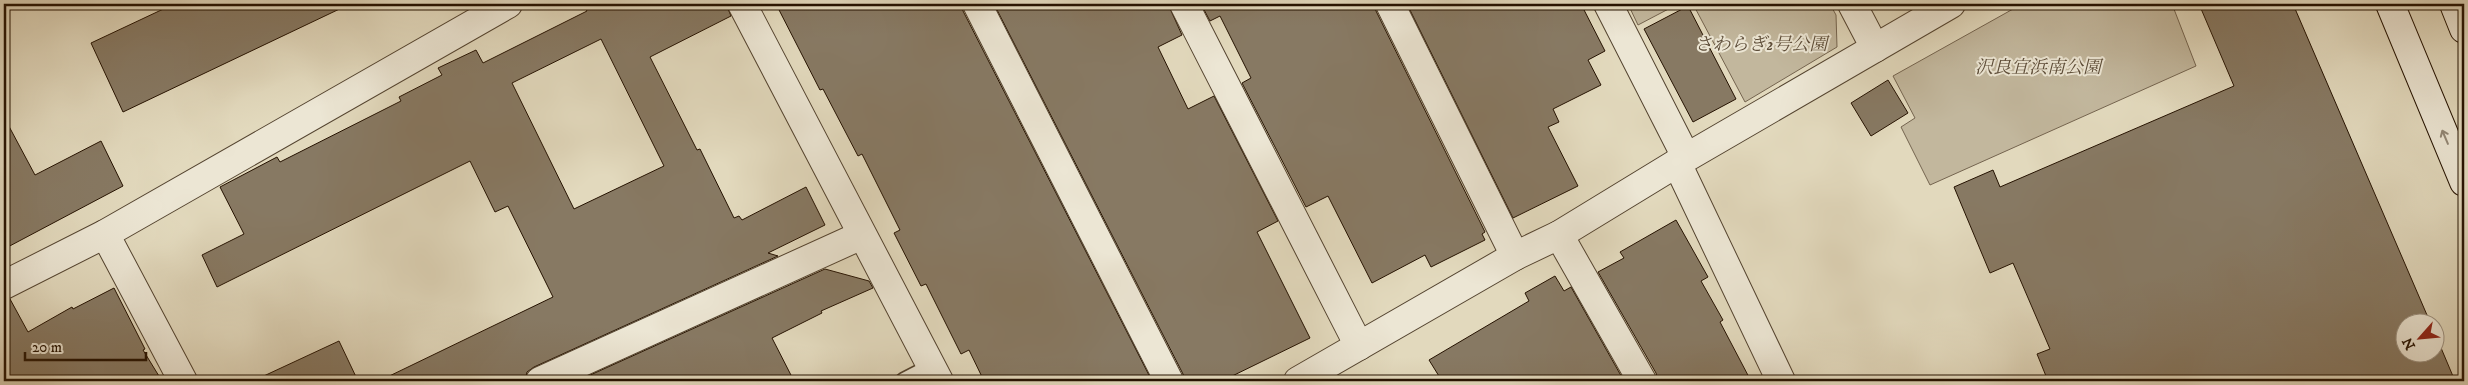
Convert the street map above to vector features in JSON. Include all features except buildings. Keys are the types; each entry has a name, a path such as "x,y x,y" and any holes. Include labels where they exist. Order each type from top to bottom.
{"street":[{"path":"4,285 106,234 508,4"},
{"path":"742,4 935,374"},
{"path":"977,4 1169,381"},
{"path":"1184,4 1358,346"},
{"path":"1390,4 1515,256"},
{"path":"1608,4 1781,381"},
{"path":"1852,4 1874,48"},
{"path":"1310,378 1358,346 1515,256 1559,235 1681,160 1951,4"},
{"path":"2390,4 2464,182"},
{"path":"2454,4 2464,29"},
{"path":"106,234 183,381"},
{"path":"556,378 862,235"},
{"path":"1559,235 1642,381"}],"lane":[{"path":"904,381 935,374"}],"green space":[{"name":"さわらぎ2号公園","path":"1628,4 1678,4 1638,25"},
{"name":"さわらぎ2号公園","path":"1693,4 1830,4 1836,15 1837,47 1745,102"},
{"name":"沢良宜浜南公園","path":"2022,4 2172,4 2196,66 1930,185 1901,127 1915,118 1893,76"}]}
